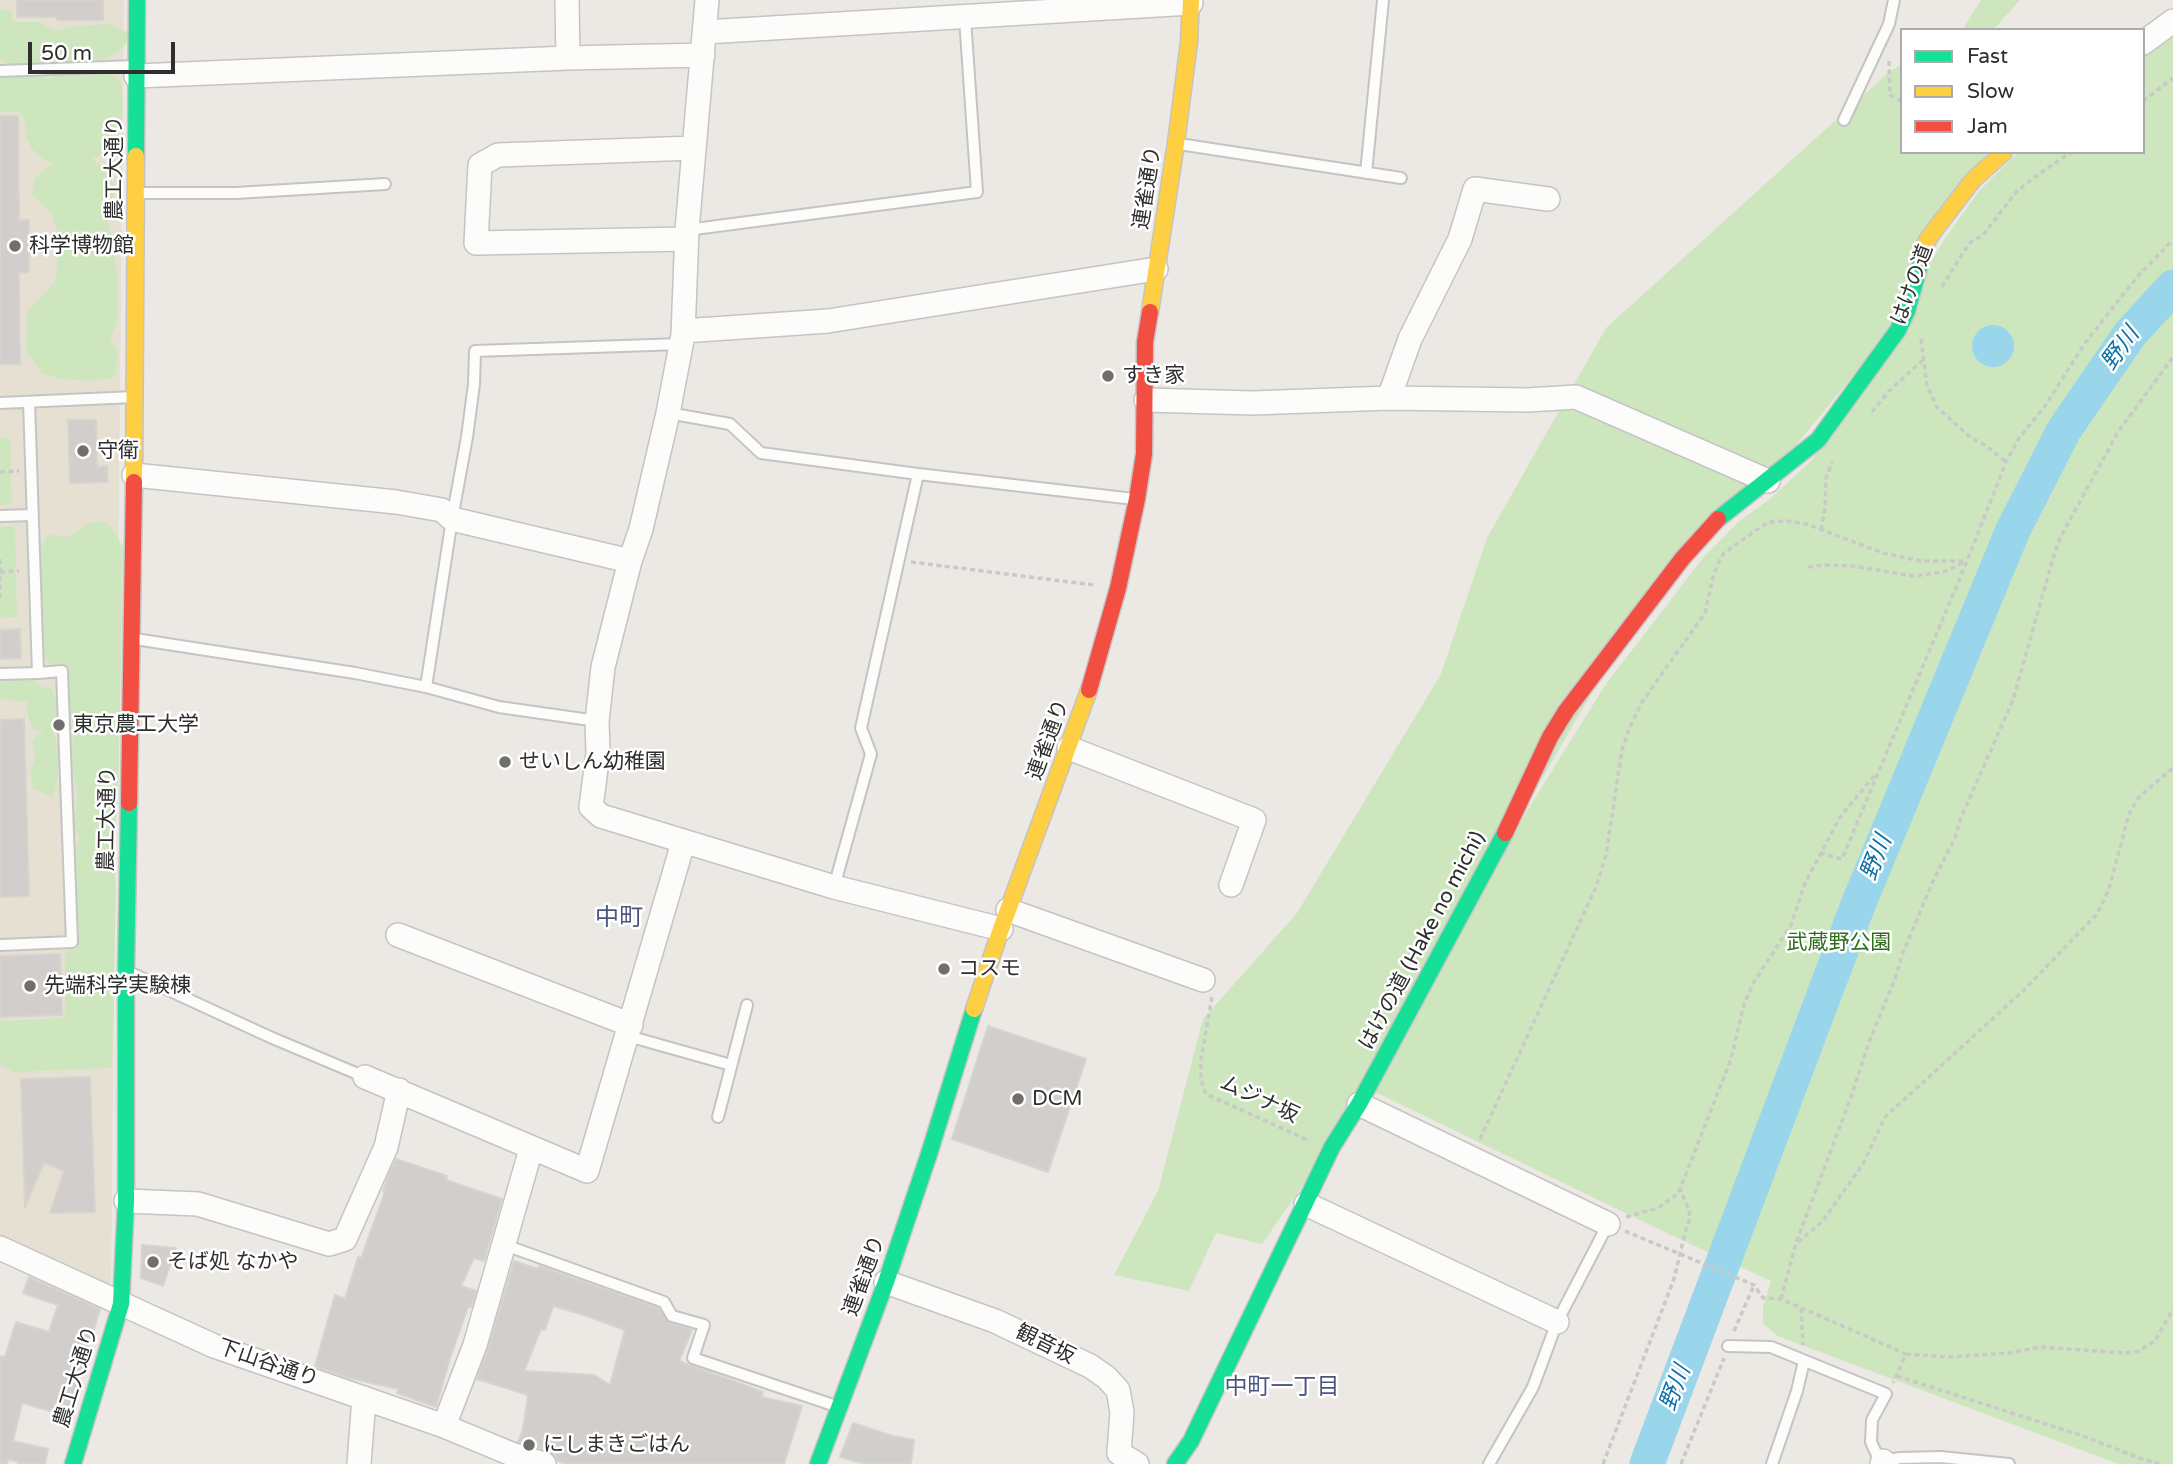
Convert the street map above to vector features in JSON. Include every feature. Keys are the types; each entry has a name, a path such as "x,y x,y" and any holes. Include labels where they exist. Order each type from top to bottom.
{"street":[{"name":"農工大通り","path":"73,1464 121,1304 126,1201 126,971 135,397 137,0"},
{"path":"567,0 568,58"},
{"path":"707,0 686,235 682,337 642,529 630,561 603,667 597,720 598,753 591,807 601,816 683,843 834,887 1005,919 1203,980"},
{"path":"705,32 965,18 1191,1"},
{"name":"連雀通り","path":"818,1464 886,1282 1005,919 1093,680 1118,589 1144,454 1145,342 1176,143 1189,42 1191,1"},
{"path":"2145,42 2173,21"},
{"path":"136,71 703,55"},
{"path":"686,235 476,243 480,165 498,155 694,148"},
{"name":"はけの道","path":"1768,481 1818,440 1839,413 1898,330 1907,311 1927,240 1973,180 2002,154"},
{"path":"1389,398 1410,339 1460,239 1475,189 1548,199"},
{"path":"682,337 828,321 1156,269"},
{"path":"1146,400 1253,403 1389,398 1528,400 1576,397 1768,481"},
{"path":"134,475 396,502 442,510 452,519 630,561"},
{"name":"はけの道 (Hake no michi)","path":"1175,1464 1191,1441 1332,1147 1359,1104 1517,811 1550,737 1566,711 1682,559 1717,520 1768,481"},
{"path":"1069,748 1254,820 1231,885"},
{"path":"365,1077 587,1171 683,843"},
{"path":"398,935 629,1031"},
{"path":"126,1201 198,1204 329,1244 345,1239 386,1147 399,1090"},
{"path":"1359,1104 1608,1224"},
{"path":"444,1426 475,1345 531,1149"},
{"path":"1306,1204 1557,1322"},
{"name":"下山谷通り","path":"0,1248 214,1346 444,1426 514,1455 544,1464"},
{"name":"観音坂","path":"886,1282 995,1321 1090,1366 1106,1377 1118,1390 1122,1412 1119,1453 1137,1464"},
{"path":"359,1464 363,1398"}],"lane":[{"path":"1366,173 1383,0"},
{"path":"1844,120 1885,34 1894,0"},
{"path":"686,235 977,192 965,18"},
{"path":"0,71 136,71"},
{"path":"1176,143 1401,178"},
{"path":"135,193 236,193 385,184"},
{"path":"426,687 467,437 475,351 682,337"},
{"path":"0,403 135,397"},
{"path":"29,402 38,673"},
{"path":"668,413 730,424 761,453 1137,499"},
{"path":"834,887 871,754 862,728 918,474"},
{"path":"0,516 33,515"},
{"path":"132,639 355,673 426,687 499,707 597,720"},
{"path":"0,674 62,671 72,942 0,944"},
{"path":"126,971 365,1077"},
{"path":"718,1117 747,1005"},
{"path":"629,1031 731,1065"},
{"path":"1489,1464 1533,1387 1557,1322 1608,1224"},
{"path":"502,1244 664,1302 672,1316 704,1325 693,1358 838,1407"},
{"path":"1728,1346 1771,1347 1886,1394 1872,1420 1871,1431 1871,1442 1884,1463 1900,1458 1941,1457 2009,1464"},
{"path":"1772,1464 1797,1391 1804,1361"}],"path":[{"path":"1889,60 1890,95 1900,101"},
{"path":"2145,99 2173,78"},
{"path":"1938,295 1964,251 1971,242 1983,235 2017,191 2068,154"},
{"path":"1820,853 1842,859 2006,462 2019,438 2045,406 2085,343 2138,276 2173,240"},
{"path":"1921,337 1927,385 1937,407 1971,438 1985,445 2006,462"},
{"path":"1781,1299 1796,1243 1902,955 2013,700 2061,536 2118,432 2173,357"},
{"path":"1866,419 1889,391 1924,359"},
{"path":"1821,530 1826,478 1839,453"},
{"path":"1466,1156 1476,1146 1511,1076 1596,887 1606,855 1622,750 1629,729 1642,702 1706,613 1718,561 1724,553 1768,522 1793,521 1921,561 1967,561"},
{"path":"0,559 0,600"},
{"path":"898,560 1118,589"},
{"path":"1808,567 1852,566 1914,576 1944,572 1967,561"},
{"path":"0,572 34,571"},
{"path":"1796,1243 1822,1222 1856,1174 1885,1117 2023,991 2097,914 2109,889 2129,814 2138,797 2173,768"},
{"path":"1608,1224 1658,1208 1680,1189 1731,1059 1744,1004 1754,982 1791,925 1805,883 1840,817 1879,771"},
{"name":"ムジナ坂","path":"1203,980 1213,992 1201,1060 1201,1080 1206,1094 1307,1141 1332,1147"},
{"path":"1603,1464 1674,1279 1690,1218 1680,1189"},
{"path":"1608,1224 1754,1285 1763,1298 1781,1299 1906,1354 1949,1357 2010,1353 2040,1347 2137,1352 2155,1342 2173,1309"},
{"path":"1681,1464 1754,1285"},
{"path":"1801,1308 1804,1361"},
{"path":"1886,1394 1906,1354"},
{"path":"1897,1376 2083,1436 2159,1464"}],"shaded area":[{"name":"東京農工大学","path":"0,0 124,0 111,1289 0,1239"}],"green space":[{"path":"1981,0 2020,0 1995,28 1963,28"},
{"path":"0,9 12,10 13,22 39,22 55,31 75,26 110,24 127,32 127,42 119,52 103,59 80,63 50,59 13,65 0,60"},
{"name":"武蔵野公園","path":"2173,33 2173,1464 2118,1464 1778,1336 1763,1324 1763,1307 1771,1281 1375,1092 1527,811 1606,684 1703,558 1738,522 1770,499 1813,459 1944,240 1979,191 2016,154 2145,154 2145,53"},
{"path":"1900,66 1900,154 1986,154 1893,327 1783,461 1656,582 1324,1155 1262,1244 1216,1233 1189,1291 1114,1275 1158,1191 1203,1019 1297,913 1441,674 1487,538 1606,328 1890,71"},
{"path":"112,73 121,83 123,112 116,149 92,159 108,170 115,190 108,221 117,272 117,321 110,340 117,351 116,377 94,381 60,379 42,373 26,351 27,311 55,282 60,238 51,213 32,195 34,180 42,170 55,164 45,161 32,149 26,137 24,118 18,112 0,112 0,77 32,75 48,78 64,74"},
{"path":"0,438 10,438 12,504 0,505"},
{"path":"105,521 123,547 118,808 112,837 116,886 112,1068 14,1072 0,1065 0,1021 65,1018 65,950 77,949 74,855 79,838 73,824 78,794 71,753 75,728 68,709 67,667 51,666 42,654 38,551 48,534 69,537 88,523"},
{"path":"15,526 17,617 0,618 0,527"},
{"path":"15,678 36,681 42,687 52,689 59,709 53,735 57,742 59,763 53,797 33,789 30,772 36,756 32,741 37,735 45,734 33,729 28,717 27,702 0,699 0,683"}],"water":[{"path":"1993,325 2008,331 2014,346 2008,361 1993,367 1978,361 1972,346 1978,331"}],"building":[{"path":"17,0 103,0 103,20 17,17"},
{"name":"科学博物館","path":"0,116 18,116 19,220 29,220 29,272 19,273 20,364 0,364"},
{"name":"守衛","path":"68,420 96,420 97,467 107,466 108,482 70,483"},
{"path":"20,629 21,658 0,659 0,630"},
{"path":"24,719 29,896 0,897 0,720"},
{"name":"先端科学実験棟","path":"60,954 62,1015 0,1017 0,956"},
{"name":"DCM","path":"988,1026 1086,1059 1048,1172 952,1139"},
{"path":"90,1077 95,1212 50,1213 64,1171 44,1163 25,1207 21,1079"},
{"path":"396,1159 447,1176 446,1180 502,1199 484,1261 474,1258 461,1286 476,1291 450,1358 436,1407 397,1393 398,1389 349,1378 315,1366 335,1295 345,1299 358,1257 361,1258"},
{"name":"そば処 なかや","path":"142,1245 176,1248 163,1286 141,1278"},
{"path":"514,1261 538,1269 539,1266 659,1308 669,1323 692,1330 679,1361 763,1392 761,1397 802,1406 784,1464 566,1464 558,1461 549,1451 518,1442 523,1429 528,1395 477,1379","holes":["553,1306 625,1330 610,1385 594,1375 524,1371 541,1329 545,1330"]},
{"path":"29,1277 100,1309 68,1416 22,1403 13,1441 48,1449 45,1464 18,1464 19,1462 8,1459 7,1464 0,1464 0,1356 5,1357 16,1322 49,1332 58,1305 23,1293"},
{"path":"853,1423 914,1440 911,1464 865,1464 840,1457"}],"waterway":[{"name":"野川","path":"1647,1464 1858,905 2013,530 2064,430 2130,334 2173,287"}],"traffic: fast":[{"path":"136,156 137,0"},
{"path":"1718,519 1818,440 1898,330 1907,311 1922,257"},
{"path":"73,1464 121,1304 126,1201 129,803"},
{"path":"1175,1464 1191,1441 1332,1147 1359,1104 1505,833"},
{"path":"818,1464 886,1282 974,1009"}],"traffic: slow":[{"path":"1150,312 1176,143 1189,42 1191,0"},
{"path":"1922,257 1927,240 1973,180 2002,154"},
{"path":"134,482 136,156"},
{"path":"974,1009 1089,690"}],"traffic: jam":[{"path":"1089,690 1118,588 1137,499 1144,454 1145,342 1150,312"},
{"path":"129,803 134,482"},
{"path":"1505,833 1550,737 1566,711 1682,559 1718,519"}],"place":[{"name":"科学博物館","path":"15,246"},
{"name":"すき家","path":"1108,376"},
{"name":"守衛","path":"83,451"},
{"name":"東京農工大学","path":"59,725"},
{"name":"せいしん幼稚園","path":"505,762"},
{"name":"コスモ","path":"944,969"},
{"name":"先端科学実験棟","path":"30,986"},
{"name":"DCM","path":"1018,1099"},
{"name":"そば処 なかや","path":"153,1262"},
{"name":"にしまきごはん","path":"529,1445"}],"district":[{"name":"中町","path":"619,919"},
{"name":"中町一丁目","path":"1282,1388"}]}
